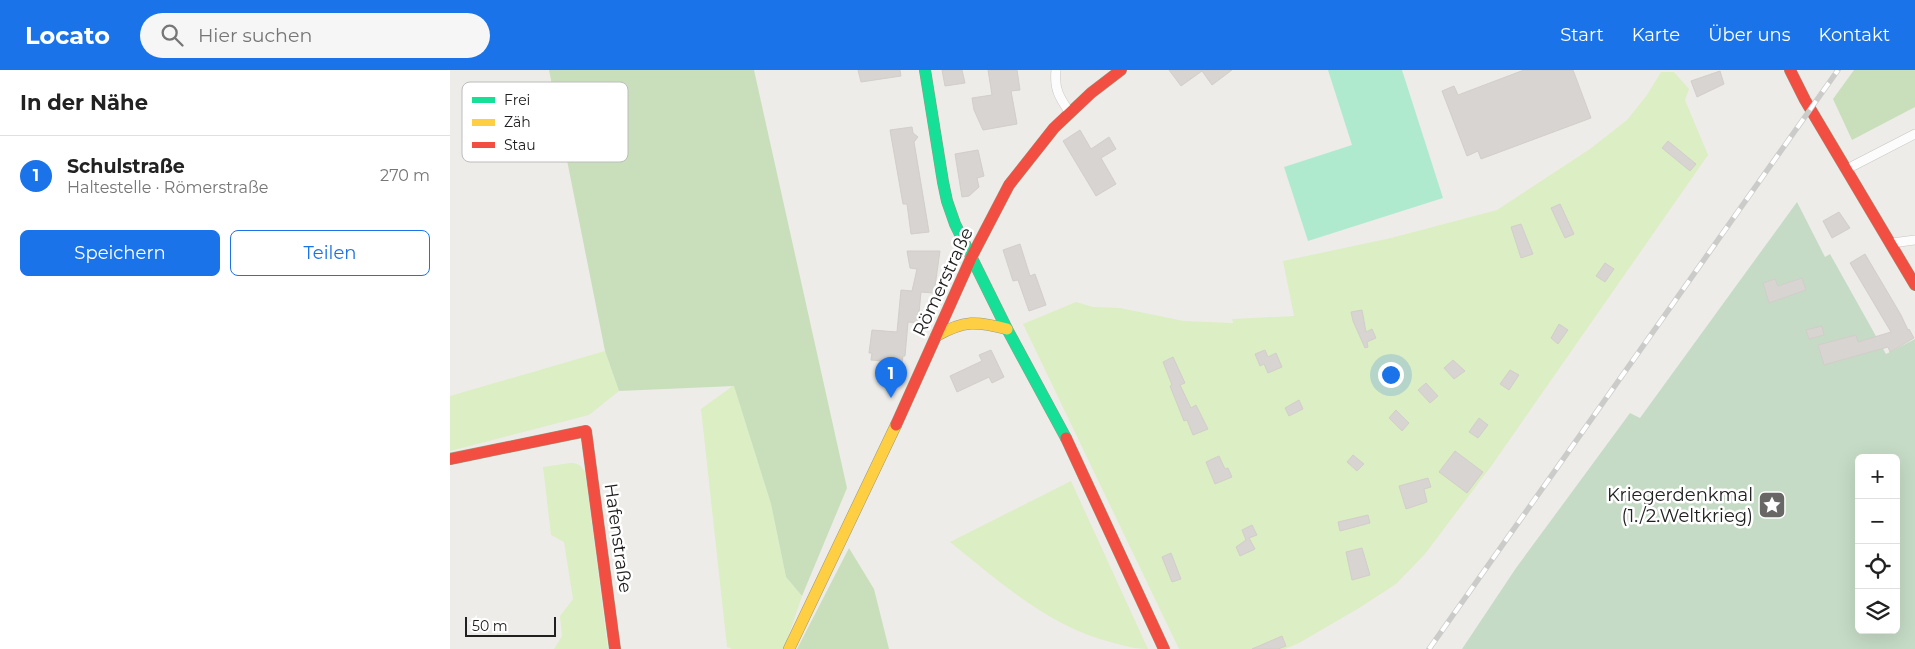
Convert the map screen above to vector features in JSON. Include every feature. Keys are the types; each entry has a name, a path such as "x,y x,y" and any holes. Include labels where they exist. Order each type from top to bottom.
{"street":[{"path":"926,70 947,201 955,224 1075,455 1164,649"},
{"path":"1056,70 1058,95 1070,113"},
{"name":"Römerstraße","path":"789,649 887,445 972,256 1009,185 1039,145 1070,113 1091,93 1121,70"},
{"path":"1790,70 1805,100 1915,285"},
{"path":"1847,169 1915,134"},
{"path":"1892,244 1915,240"},
{"path":"936,336 955,325 968,322 978,322 1008,329"},
{"name":"Hafenstraße","path":"450,459 586,431 615,649"}],"green space":[{"path":"549,70 754,70 847,488 802,596 786,577 771,504 734,386 619,391 605,351 567,162 628,162 628,82 551,82"},
{"path":"1328,70 1402,70 1443,198 1308,241 1284,167 1352,145"},
{"path":"1854,70 1915,70 1915,107 1852,140 1833,99"},
{"path":"1661,72 1674,72 1689,89 1685,100 1708,155 1492,465 1425,554 1396,584 1359,608 1299,643 1285,649 1179,649 1023,324 1076,302 1093,307 1120,308 1184,321 1233,323 1232,319 1294,316 1283,261 1391,238 1497,210 1590,149 1627,120 1647,95"},
{"path":"1797,202 1825,257 1830,254 1886,354 1915,339 1915,649 1462,649 1516,568 1630,413 1640,418"},
{"path":"605,351 619,391 589,415 450,451 450,396"},
{"path":"734,385 771,504 786,577 802,596 784,649 732,649 727,647 701,409"},
{"path":"570,463 579,465 585,472 608,649 554,649 562,636 560,616 573,599 564,542 551,535 543,467"},
{"path":"1071,481 1148,649 1114,643 1068,627 1007,588 950,542"},
{"path":"849,548 874,589 889,649 797,649"}],"building":[{"path":"858,70 900,70 901,76 861,82"},
{"path":"942,70 962,70 965,83 945,86"},
{"path":"988,70 1017,70 1020,90 1011,91 1017,124 983,130 974,110 972,98 992,95"},
{"path":"1169,70 1232,70 1212,85 1202,71 1181,86"},
{"path":"1524,70 1573,70 1591,118 1481,159 1478,151 1467,156 1442,91 1454,86 1458,95"},
{"path":"1720,71 1724,84 1697,97 1691,81"},
{"path":"912,127 913,133 918,137 914,142 929,232 911,234 907,204 903,204 890,130"},
{"path":"1080,130 1091,149 1109,137 1116,149 1101,158 1116,184 1096,196 1063,141"},
{"path":"1668,141 1696,164 1690,171 1662,148"},
{"path":"978,150 984,176 977,178 979,187 969,196 962,197 955,154"},
{"path":"1560,204 1574,234 1565,238 1551,208"},
{"path":"1839,212 1850,228 1832,238 1823,221"},
{"path":"1521,224 1533,254 1521,258 1511,227"},
{"path":"1020,244 1030,276 1035,274 1046,305 1029,311 1018,280 1013,281 1003,250"},
{"path":"907,251 940,251 934,293 921,292 918,323 908,322 905,356 903,356 902,363 871,360 872,353 869,353 872,330 897,332 901,290 912,291 917,269 910,268"},
{"path":"1865,254 1914,338 1890,352 1888,347 1824,365 1818,345 1856,335 1858,342 1891,332 1850,263"},
{"path":"1605,263 1614,269 1605,282 1596,276"},
{"path":"1802,278 1806,290 1769,303 1763,283 1775,279 1778,286"},
{"path":"1362,310 1366,332 1372,329 1376,338 1367,342 1368,347 1365,348 1351,312"},
{"path":"1559,324 1568,330 1558,344 1551,338"},
{"path":"1822,326 1824,335 1809,339 1806,330"},
{"path":"991,350 1004,377 992,383 989,377 957,392 950,376 982,361 979,355"},
{"path":"1265,350 1268,357 1276,353 1282,367 1268,373 1264,364 1260,366 1255,354"},
{"path":"1173,357 1185,383 1180,385 1191,408 1196,405 1208,429 1193,435 1187,420 1184,421 1163,362"},
{"path":"1453,360 1465,371 1454,379 1444,368"},
{"path":"1510,370 1519,375 1509,390 1500,384"},
{"path":"1426,383 1438,396 1430,403 1418,390"},
{"path":"1299,400 1303,409 1289,416 1285,408"},
{"path":"1396,410 1409,423 1402,431 1389,418"},
{"path":"1479,418 1488,425 1478,438 1469,432"},
{"path":"1455,451 1483,472 1467,493 1439,472"},
{"path":"1353,455 1364,464 1357,471 1347,462"},
{"path":"1219,456 1225,469 1228,468 1232,477 1215,484 1206,462"},
{"path":"1428,478 1431,487 1424,489 1427,502 1406,509 1399,486"},
{"path":"1368,515 1370,523 1340,531 1338,522"},
{"path":"1252,525 1257,535 1249,538 1255,549 1240,556 1236,547 1246,540 1242,530"},
{"path":"1362,548 1370,575 1352,580 1346,552"},
{"path":"1171,553 1181,579 1172,582 1162,557"},
{"path":"1282,636 1286,646 1278,649 1252,649"}],"railway":[{"path":"1429,649 1838,70"}],"traffic: fast":[{"path":"925,70 943,182 955,224 1007,329 1066,438"}],"traffic: slow":[{"path":"936,336 955,327 979,323 1007,329"},
{"path":"789,649 896,425"}],"traffic: jam":[{"path":"896,425 972,256 1009,185 1054,128 1091,93 1121,70"},
{"path":"1790,70 1805,100 1915,285"},
{"path":"450,459 586,431 615,649"},
{"path":"1066,438 1164,649"}],"place":[{"name":"Schulstraße","path":"891,398"},
{"name":"Kriegerdenkmal (1./2.Weltkrieg)","path":"1772,505"}]}
